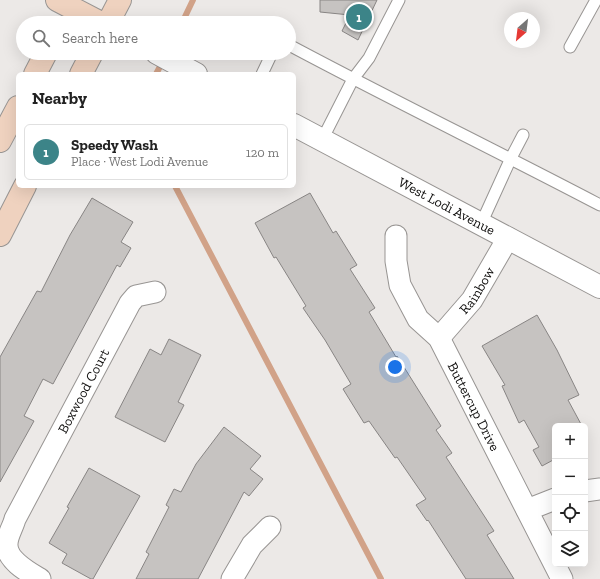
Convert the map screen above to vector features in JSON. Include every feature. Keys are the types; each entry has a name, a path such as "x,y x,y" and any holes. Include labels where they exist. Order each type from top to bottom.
{"main road":[{"path":"112,16 120,0"},
{"path":"65,7 85,16"},
{"path":"36,72 42,60"},
{"path":"82,72 88,60"},
{"path":"0,141 16,110"},
{"path":"0,235 24,188"}],"street":[{"path":"170,60 190,71"},
{"name":"West Lodi Avenue","path":"296,127 600,287"},
{"name":"Buttercup Drive","path":"396,236 396,261 400,285 418,319 439,338 562,579"},
{"name":"Rainbow","path":"439,338 472,300 508,238"},
{"name":"Boxwood Court","path":"40,579 20,568 9,553 7,544 15,520 130,303 136,296 155,292"},
{"path":"588,491 600,490"},
{"path":"527,510 552,500"},
{"path":"232,579 252,545 270,528"}],"lane":[{"path":"322,140 353,79 369,58 399,0"},
{"path":"570,47 596,0"},
{"path":"296,49 600,205"},
{"path":"263,72 269,60"},
{"path":"481,224 510,158 523,136"}],"building":[{"path":"320,0 377,0 358,40 342,31 350,15 320,12"},
{"path":"310,193 333,233 336,231 357,265 350,269 375,308 369,312 396,357 397,356 441,426 436,430 452,453 446,457 494,531 487,535 514,579 466,579 428,520 427,521 416,505 426,499 397,457 395,458 369,421 364,423 343,389 351,384 325,340 303,308 306,306 276,257 274,258 255,223"},
{"path":"92,198 133,222 121,242 131,248 120,267 117,265 53,384 43,379 24,416 34,421 0,482 0,357 37,291 41,292 70,235"},
{"path":"537,315 557,350 579,395 568,400 580,423 552,423 552,461 542,466 533,450 539,447 524,420 519,423 502,386 505,385 482,346"},
{"path":"169,339 201,355 178,402 184,405 165,442 115,417 150,349 161,355"},
{"path":"224,427 261,456 250,469 263,479 249,496 244,492 198,579 136,579 149,554 146,552 169,507 166,505 174,489 181,492 196,464"},
{"path":"89,468 140,496 93,579 62,563 67,554 49,543"}],"waterway":[{"path":"185,16 193,0"},
{"path":"157,72 163,61"},
{"path":"176,188 381,579"}],"place":[{"name":"Speedy Wash","path":"359,17"}]}
